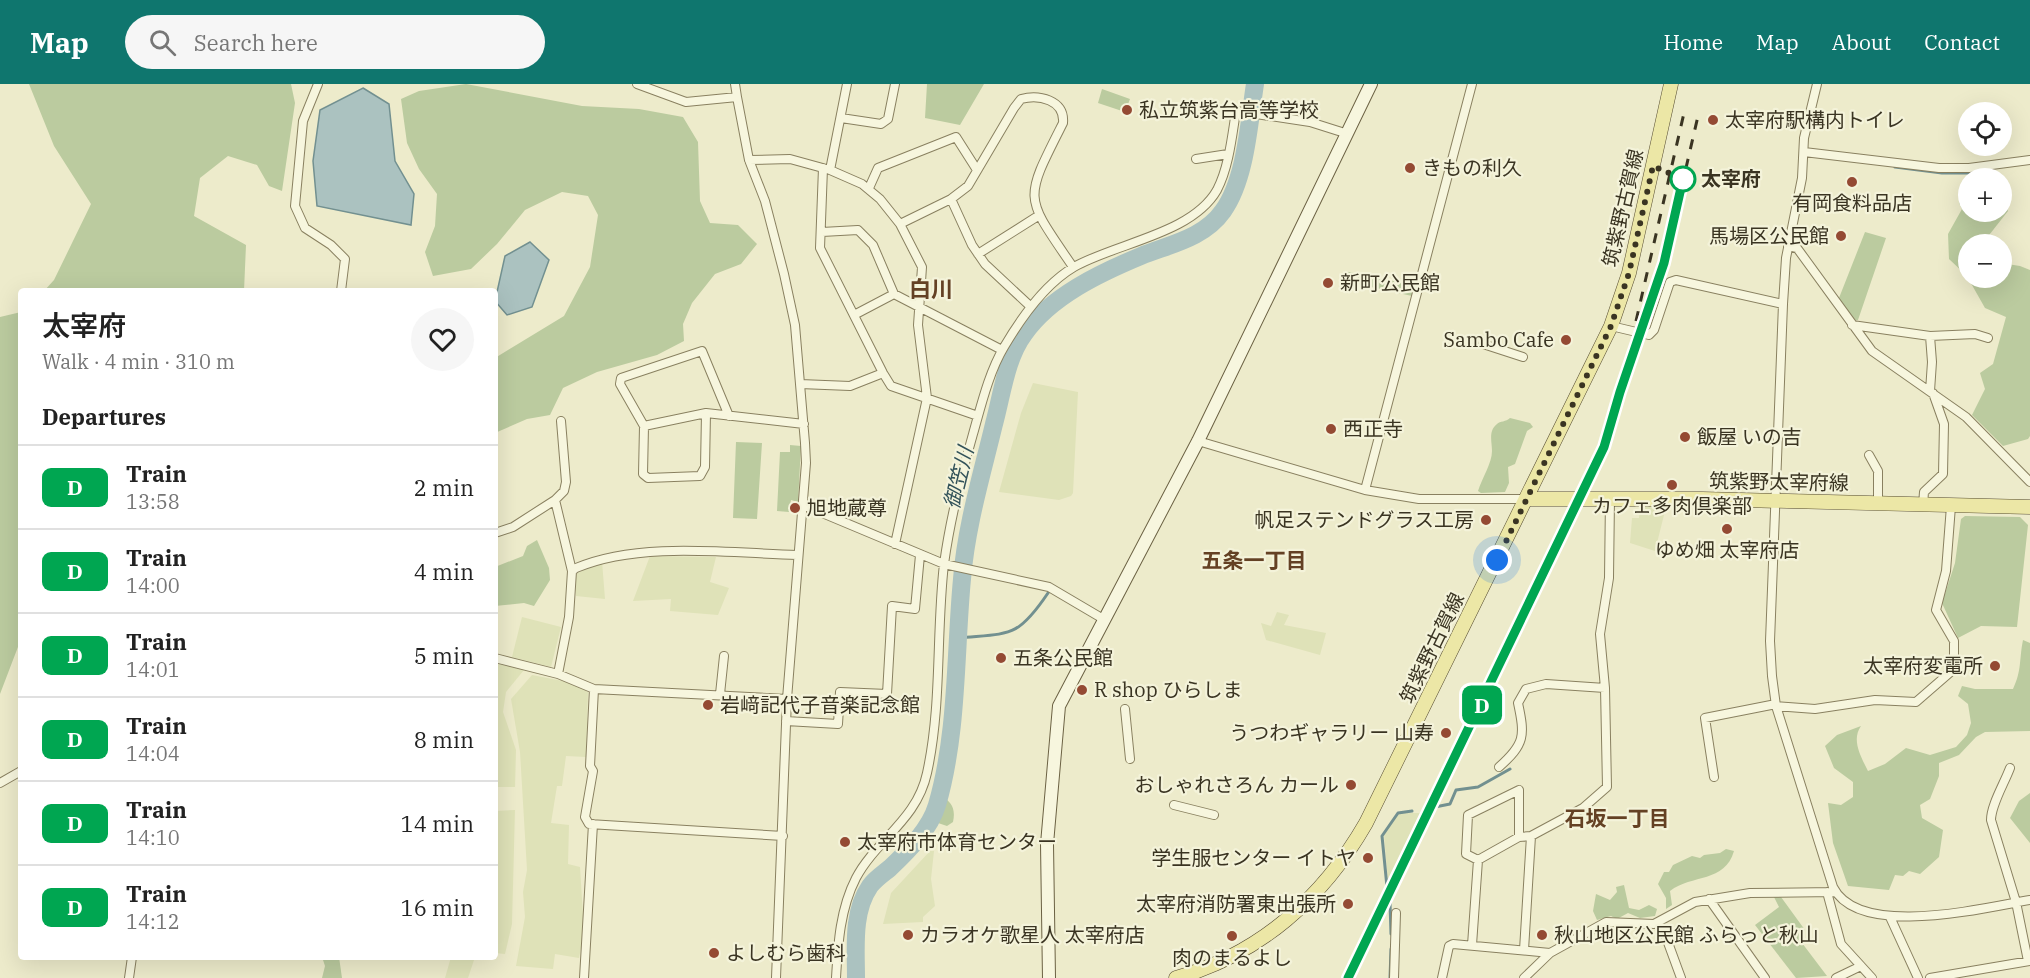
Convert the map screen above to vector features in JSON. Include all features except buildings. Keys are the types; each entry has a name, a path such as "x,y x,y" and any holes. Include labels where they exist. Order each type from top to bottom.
{"main road":[{"name":"筑紫野古賀線","path":"1183,977 1229,958 1277,929 1322,888 1353,846 1611,326 1629,273 1671,84"},
{"name":"筑紫野太宰府線","path":"1527,499 1610,498 2030,507"}],"street":[{"path":"318,84 303,121 295,206 305,228 339,251 345,259 341,288"},
{"path":"637,84 649,86 686,102 736,97"},
{"path":"735,84 749,160 765,201 795,325 806,463 787,699 776,978"},
{"path":"847,84 841,118 827,169 820,248 891,386 978,416"},
{"path":"841,118 881,124 888,119 895,84"},
{"path":"1049,978 1047,844 1057,716 1064,697 1198,441 1371,84"},
{"path":"1365,490 1472,84"},
{"path":"1817,84 1804,138 1802,178 1788,246 1783,304 1770,641 1776,705 1831,892 1840,944 1872,978"},
{"path":"900,224 951,199 968,186 1021,99 1038,96 1051,101 1060,108 1063,123 1034,186 1033,198 1038,216 1073,267"},
{"path":"836,978 840,928 856,877 918,801 928,772 946,565 959,484 978,416 1002,350 1030,306 1073,267 1196,213 1218,189 1228,154 1236,111 1310,122 1348,134"},
{"path":"869,188 878,168 956,137 977,170"},
{"path":"1804,152 1939,168 1969,168 2030,160"},
{"path":"1196,159 1228,154"},
{"path":"749,160 783,158 827,169 869,188 900,224 921,267 919,340 927,398 895,544"},
{"path":"951,199 985,264 1030,306"},
{"path":"978,254 1038,216"},
{"path":"822,232 858,230 873,245 894,294 1002,350"},
{"path":"1788,246 1797,248 1872,351 1966,417 2030,482"},
{"path":"1611,326 1649,335 1654,330 1670,282 1676,280 1783,304"},
{"path":"854,315 894,294"},
{"path":"1852,325 1930,336 1975,334 1989,338"},
{"path":"1923,505 1924,492 1942,474 1944,424 1932,392 1930,336"},
{"path":"1483,344 1523,357"},
{"path":"706,413 705,467 700,476 648,478 643,474 644,426 620,384 621,378 702,351 729,416"},
{"path":"800,384 850,386 883,372"},
{"path":"644,426 706,413 804,424"},
{"path":"498,532 513,527 555,500 564,491 566,482 561,421"},
{"path":"1198,441 1365,490 1419,499 1527,499"},
{"path":"1869,455 1878,471 1878,504"},
{"path":"1478,860 1519,837 1531,836 1583,808 1607,787 1605,688 1600,634 1609,578 1610,498"},
{"path":"555,500 572,571 569,617 558,674"},
{"path":"803,505 946,565 1049,587 1105,620"},
{"path":"1714,777 1705,718 1776,705 1815,709 1875,700 1916,702 1954,669 1954,641 1936,610 1946,571 1951,506"},
{"path":"572,571 609,555 657,552 797,555"},
{"path":"786,721 838,724 840,692 887,694 892,606 915,609 920,555"},
{"path":"720,694 724,656"},
{"path":"498,659 558,674 594,689 787,699"},
{"path":"1499,767 1521,743 1524,728 1518,703 1526,689 1546,684 1605,688"},
{"path":"594,689 590,766 593,771 585,817 589,824 783,836"},
{"path":"1125,709 1130,759"},
{"path":"1930,978 2029,961 2016,902 1991,820 1991,808 2002,792 2010,768"},
{"path":"0,783 18,773"},
{"path":"1478,860 1466,854 1468,814 1519,790 1519,837"},
{"path":"1174,805 1214,815"},
{"path":"584,978 593,824"},
{"path":"1524,950 1531,836"},
{"path":"1472,945 1478,860"},
{"path":"1524,978 1550,953 1606,922 1654,924 1685,906 1708,899 1750,893 1831,892 1854,909 1890,917 1947,913 2030,900"},
{"path":"1708,899 1765,978"},
{"path":"1394,978 1396,913"},
{"path":"1890,917 1918,978"},
{"path":"1663,929 1681,978"},
{"path":"1442,978 1449,946 1472,945 1550,953"},
{"path":"129,978 132,960"},
{"path":"1836,978 1861,966"}],"green space":[{"path":"29,84 291,84 295,103 282,191 269,186 257,165 228,156 200,178 194,216 246,245 244,288 47,288 54,280 91,204 54,146"},
{"path":"466,84 582,106 639,109 683,117 698,142 700,201 710,223 738,225 757,244 741,264 715,274 692,303 683,324 684,341 657,355 597,372 563,388 550,415 527,419 498,432 498,356 564,316 590,267 598,215 588,196 562,192 525,210 497,244 471,269 433,276 425,252 435,226 437,194 419,169 407,143 401,99 419,91"},
{"path":"927,84 984,84 960,125 925,118"},
{"path":"1102,89 1130,99 1125,112 1098,103"},
{"path":"1958,216 1958,222 1999,222 1990,234 1958,234 1958,268 1949,259 1948,234"},
{"path":"1865,232 1886,238 1858,320 1854,320 1839,298"},
{"path":"2012,265 2030,270 2030,436 2028,439 2003,446 1972,415 1985,389 1980,373 1993,364 2006,317 1985,308 1974,288 2012,288"},
{"path":"1344,271 1414,285 1412,296 1344,281"},
{"path":"18,313 18,647 0,694 0,317"},
{"path":"1033,383 1078,392 1073,493 1059,500 999,492 1021,413"},
{"path":"1510,418 1530,423 1533,427 1527,431 1515,464 1508,467 1509,483 1505,492 1481,493 1478,491 1492,456 1492,430 1498,423"},
{"path":"736,442 762,443 757,519 733,518"},
{"path":"790,445 801,446 798,502 791,500 789,512 777,511 780,452 790,452"},
{"path":"1640,506 1666,507 1655,551 1630,543 1632,518 1639,518"},
{"path":"1965,516 2020,517 2028,525 2017,627 1981,626 1958,638 1942,603 1955,563 1961,519"},
{"path":"537,540 549,568 550,580 534,606 524,603 498,606 498,566 523,556 527,546"},
{"path":"650,556 716,557 710,582 729,588 718,615 670,611 671,599 633,601"},
{"path":"602,561 605,599 576,596 575,574"},
{"path":"1277,612 1289,615 1284,625 1326,633 1320,655 1266,640 1261,623 1271,626"},
{"path":"522,617 561,627 551,667 512,657"},
{"path":"2023,640 2030,643 2030,731 1985,732 1976,737 1959,755 1939,763 1939,776 1930,799 1920,805 1922,818 1943,830 1939,857 1920,874 1909,871 1903,876 1895,875 1889,890 1848,886 1833,843 1828,803 1841,805 1853,797 1853,782 1834,768 1825,746 1837,735 1861,726 1857,743 1868,771 1885,764 1906,748 1930,755 1956,747 1967,735 1971,723 1968,704 1958,696 1962,686 1975,689 2013,689 2019,670"},
{"path":"498,664 524,670 506,692 503,712 516,750 515,787 498,787"},
{"path":"532,675 573,683 588,692 586,757 566,756 562,786 557,786 551,823 569,825 568,864 580,867 584,932 579,958 555,954 553,969 516,966 525,917 523,892 527,870 520,752 511,699"},
{"path":"2030,793 2030,843 2010,818 2019,801"},
{"path":"942,796 953,809 953,822 947,826 935,822 930,815 931,810 939,807"},
{"path":"515,810 512,924 505,954 498,953 498,811"},
{"path":"1399,813 1420,813 1388,882 1384,835"},
{"path":"1726,849 1734,851 1730,861 1723,868 1707,877 1688,882 1670,891 1672,905 1666,909 1666,898 1658,884 1664,872 1669,872 1673,865 1692,856 1700,858 1704,855 1720,853"},
{"path":"930,851 934,851 931,879 935,906 923,917 923,922 883,924 891,893"},
{"path":"1624,885 1629,908 1639,910 1649,905 1657,909 1655,916 1640,918 1628,913 1617,919 1611,916 1597,920 1593,911 1596,894 1610,900 1617,892 1616,887"},
{"path":"1774,897 1781,897 1805,930 1799,939 1827,976 1796,978 1755,925 1779,907"},
{"path":"323,960 339,960 342,978 322,978 325,966"},
{"path":"450,960 474,960 468,978 445,978"}],"water":[{"path":"363,88 389,104 395,161 414,194 411,225 317,206 313,161 320,110"},
{"path":"530,242 549,260 532,307 507,315 498,304 498,288 505,256"}],"waterway":[{"name":"御笠川","path":"856,978 856,930 864,896 872,883 918,839 929,823 934,814 944,778 955,693 962,579 967,540 1002,389 1013,354 1035,320 1077,287 1109,270 1197,234 1215,220 1231,198 1242,167 1255,84"},
{"path":"1895,167 1958,173"},
{"path":"958,638 1011,631 1028,619 1048,593"},
{"path":"1435,807 1450,804 1456,790 1478,787 1510,769"},
{"path":"1387,887 1382,836 1398,813 1412,811"},
{"path":"1390,903 1391,934"},
{"path":"1390,978 1391,949"}],"railway":[{"path":"1636,321 1684,113"},
{"path":"1348,978 1604,447 1620,392 1664,263 1698,116"}],"train":[{"name":"D","path":"1348,978 1479,711 1604,447 1620,392 1664,263 1683,179"}],"place":[{"name":"私立筑紫台高等学校","path":"1127,110"},
{"name":"太宰府駅構内トイレ","path":"1713,120"},
{"name":"きもの利久","path":"1410,168"},
{"name":"太宰府","path":"1683,179"},
{"name":"有岡食料品店","path":"1852,182"},
{"name":"馬場区公民館","path":"1841,236"},
{"name":"新町公民館","path":"1328,283"},
{"name":"Sambo Cafe","path":"1566,340"},
{"name":"西正寺","path":"1331,429"},
{"name":"飯屋 いの吉","path":"1685,437"},
{"name":"カフェ多肉倶楽部","path":"1672,485"},
{"name":"旭地蔵尊","path":"795,508"},
{"name":"帆足ステンドグラス工房","path":"1486,520"},
{"name":"ゆめ畑 太宰府店","path":"1727,529"},
{"name":"五条公民館","path":"1001,658"},
{"name":"太宰府変電所","path":"1995,666"},
{"name":"R shop ひらしま","path":"1082,690"},
{"name":"岩﨑記代子音楽記念館","path":"708,705"},
{"name":"うつわギャラリー 山寿","path":"1446,733"},
{"name":"おしゃれさろん カール","path":"1351,785"},
{"name":"太宰府市体育センター","path":"845,842"},
{"name":"学生服センター イトヤ","path":"1368,858"},
{"name":"太宰府消防署東出張所","path":"1348,904"},
{"name":"カラオケ歌星人 太宰府店","path":"908,935"},
{"name":"秋山地区公民館 ふらっと秋山","path":"1542,935"},
{"name":"肉のまるよし","path":"1232,936"},
{"name":"よしむら歯科","path":"714,953"}],"district":[{"name":"白川","path":"931,289"},
{"name":"五条一丁目","path":"1254,561"},
{"name":"石坂一丁目","path":"1617,819"}],"route":[{"path":"1497,560 1611,326 1629,273 1653,166 1683,179"}]}
